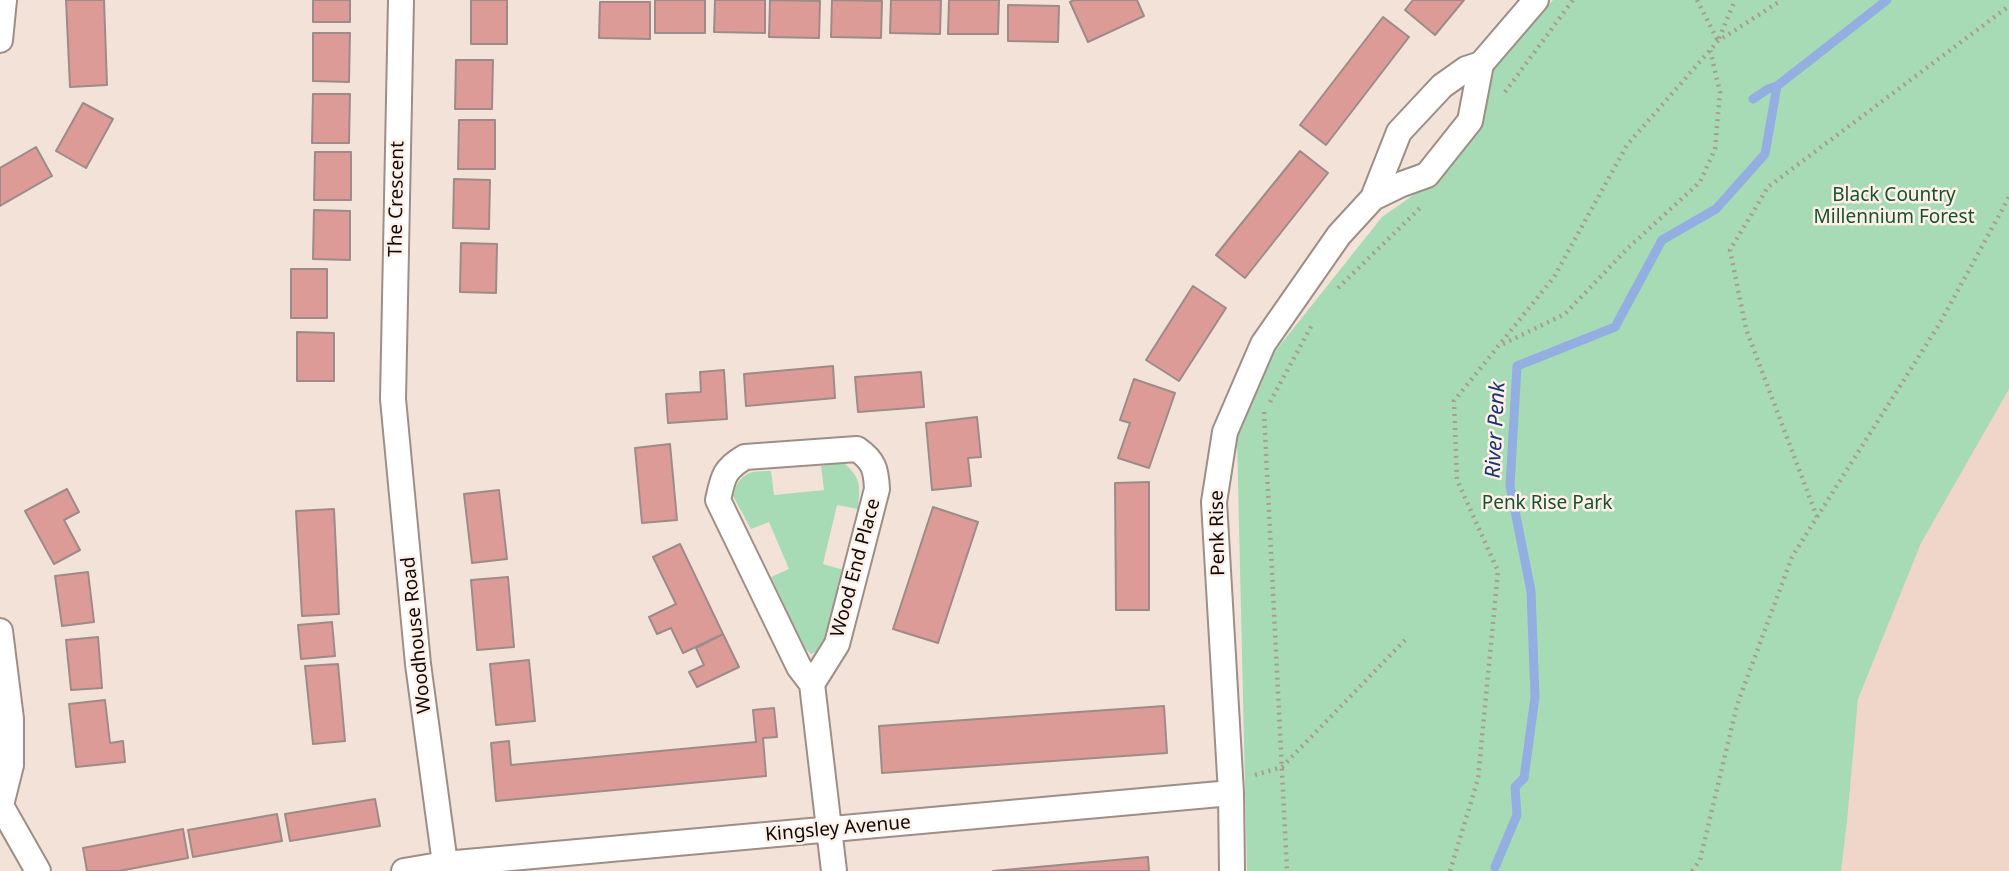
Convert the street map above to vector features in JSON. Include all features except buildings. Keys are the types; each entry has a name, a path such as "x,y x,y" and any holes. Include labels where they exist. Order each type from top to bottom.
{"street":[{"path":"0,40 4,0"},
{"name":"The Crescent","path":"393,398 401,0"},
{"name":"Penk Rise","path":"1373,198 1427,175 1470,121 1481,64 1536,0"},
{"name":"Penk Rise","path":"1232,871 1214,502 1225,432 1263,344 1339,235 1373,198 1399,132 1442,86 1466,69 1481,64"},
{"name":"Woodhouse Road","path":"393,398 418,664 446,867"},
{"name":"Wood End Place","path":"812,684 838,644 877,489 876,472 869,458 857,450 745,457 731,465 723,477 718,500 799,667 812,684 834,871"},
{"path":"0,631 11,719 11,765 1,805 38,871"},
{"name":"Kingsley Avenue","path":"404,871 830,830 1230,787"}],"path":[{"path":"1499,101 1573,0"},
{"path":"1697,0 1718,41"},
{"path":"1718,41 1735,0"},
{"path":"1450,871 1478,779 1498,571 1457,480 1454,401 1554,276 1627,145 1718,41 1782,0"},
{"path":"1817,517 1746,329 1730,250 1768,187 2009,6"},
{"path":"1499,346 1565,314 1628,248 1700,182 1715,149 1720,92 1710,50"},
{"path":"1692,871 1700,860 1737,705 1792,557 1940,323 2009,197"},
{"path":"1337,288 1424,204"},
{"path":"1287,871 1264,414 1315,321"},
{"path":"1230,787 1282,767 1405,640"}],"shaded area":[{"path":"2009,216 2009,871 1776,871"}],"green space":[{"name":"Penk Rise Park","path":"1553,0 2009,0 2009,389 1921,543 1858,699 1841,871 1247,871 1237,438 1273,354 1382,217 1429,184 1478,120 1493,70"},
{"path":"843,462 857,478 858,509 837,505 823,564 844,570 821,650 811,654 805,648 771,577 789,569 769,522 751,529 732,494 742,477 763,471 771,471 774,495 824,490 821,466"}],"waterway":[{"name":"River Penk","path":"1495,867 1517,815 1515,787 1524,778 1535,697 1531,591 1510,486 1517,366 1615,327 1662,240 1716,209 1765,154 1777,86 1887,0"},
{"path":"1753,99 1777,86"}],"park label":[{"name":"Black Country Millennium Forest","path":"1894,207"}]}
